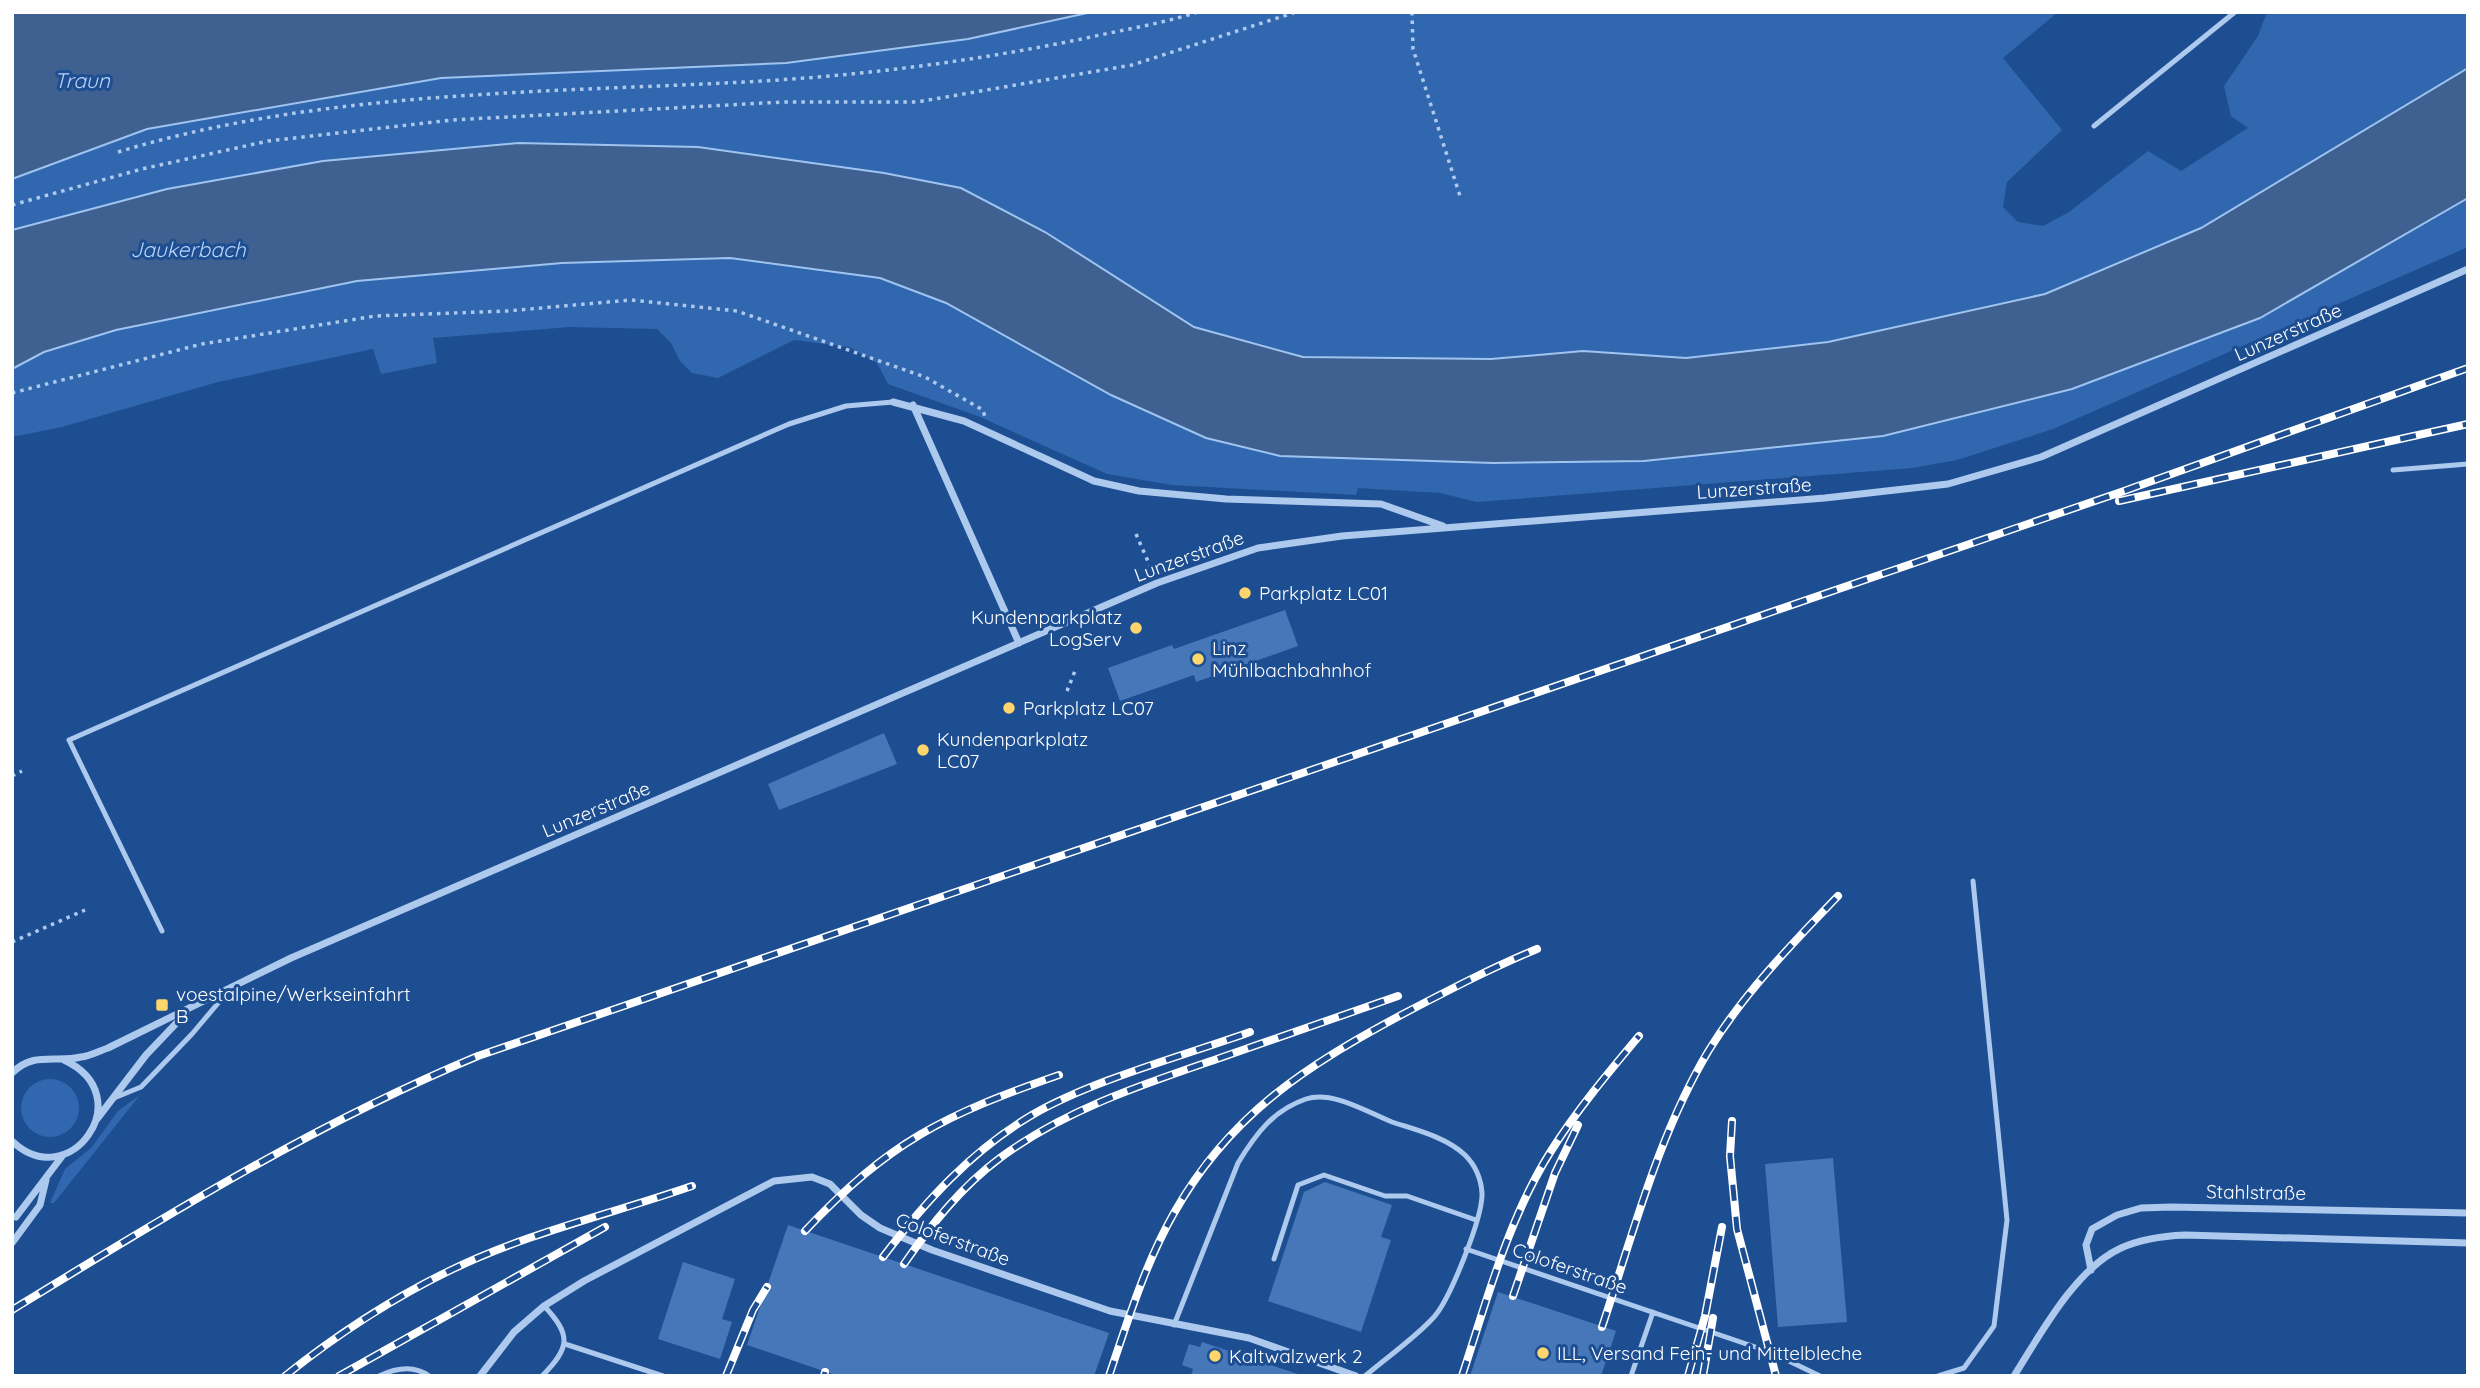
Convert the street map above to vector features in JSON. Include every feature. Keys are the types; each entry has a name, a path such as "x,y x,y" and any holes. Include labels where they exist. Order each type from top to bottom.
{"street":[{"name":"Lunzerstraße","path":"12,1073 16,1065 39,1058 81,1058 108,1048 189,1010 232,986 1157,583 1258,548 1342,536 1897,491 1983,475 2075,443 2468,269"},
{"path":"893,402 913,405 991,432 1094,481 1115,488 1226,499 1381,504 1447,527"},
{"path":"913,405 1019,643"},
{"name":"Lunzerstraße","path":"47,1178 63,1155 84,1142 96,1121 146,1055 189,1010"},
{"path":"62,1059 76,1065 88,1076 98,1105 96,1121"},
{"path":"12,1141 28,1153 39,1156 63,1155"},
{"name":"Coloferstraße","path":"480,1376 514,1332 544,1306 659,1239 774,1181 812,1177 830,1184 861,1215 898,1237 1110,1311 1249,1338 1356,1376"},
{"path":"16,1217 47,1178"},
{"path":"12,1243 40,1205 47,1178"},
{"name":"Stahlstraße","path":"2091,1270 2086,1245 2092,1228 2117,1215 2141,1208 2247,1207 2468,1213"},
{"path":"2014,1376 2061,1302 2091,1270 2118,1249 2139,1241 2175,1236 2468,1243"}],"lane":[{"path":"2094,126 2235,12"},
{"path":"162,931 69,740 776,429 846,406 893,402"},
{"path":"2393,470 2468,464"},
{"path":"1938,1376 1964,1368 1994,1326 2007,1220 1973,881"},
{"path":"114,1098 141,1087 192,1034 232,986"},
{"path":"1174,1325 1238,1163 1252,1139 1270,1119 1288,1106 1309,1097 1343,1103 1443,1140 1465,1155 1478,1172 1482,1196 1455,1283 1435,1316 1364,1376"},
{"path":"1273,1259 1298,1185 1324,1175 1385,1196 1407,1196 1476,1220"},
{"name":"Coloferstraße","path":"1466,1249 1770,1352 1820,1376"},
{"path":"542,1376 556,1362 565,1344 564,1331 544,1306"},
{"path":"1631,1376 1653,1312"},
{"path":"565,1344 663,1376"},
{"path":"379,1376 401,1368 416,1370 429,1376"}],"path":[{"path":"118,152 166,138 288,115 392,103 784,79 953,62 1042,47 1198,12"},
{"path":"12,205 142,169 268,141 439,121 783,102 917,102 1132,65 1296,12"},
{"path":"1412,12 1413,49 1460,196"},
{"path":"12,393 202,344 375,316 507,311 631,300 737,311 925,377 983,410 991,432"},
{"path":"1136,534 1150,566"},
{"path":"1067,691 1075,671"},
{"path":"12,776 22,771"},
{"path":"12,942 85,910"}],"shaded area":[{"path":"1092,12 2058,12 2003,58 2062,130 2007,182 2003,207 2018,222 2043,226 2069,212 2148,151 2181,171 2248,128 2231,116 2224,86 2258,36 2267,12 2468,12 2468,68 2201,228 2045,294 1828,342 1686,358 1583,351 1491,359 1303,357 1194,327 1045,232 961,188 518,143 323,161 167,189 12,230 12,179 147,129 441,78 786,63 968,39"},
{"path":"2468,198 2468,247 2053,429 1957,460 1912,468 1477,502 1440,493 1358,488 1356,495 1172,485 1107,474 980,417 888,384 877,363 849,347 794,340 718,378 692,373 680,361 671,343 657,329 570,327 433,338 437,363 381,374 373,349 218,382 62,427 12,437 12,369 44,352 116,330 357,281 562,263 730,258 880,278 946,303 1111,395 1206,438 1280,456 1493,463 1644,461 1883,436 2072,389 2260,318"},
{"path":"44,1079 56,1079 71,1087 79,1102 79,1114 71,1129 56,1137 44,1137 29,1129 21,1114 21,1102 29,1087"},
{"path":"140,1095 54,1203 50,1203 65,1169 92,1147 118,1111"}],"water":[{"name":"Traun","path":"12,12 1092,12 968,39 786,63 441,78 147,129 12,179"},
{"name":"Jaukerbach","path":"2468,68 2468,198 2260,318 2072,389 1883,436 1644,461 1493,463 1280,456 1206,438 1111,395 946,303 880,278 730,258 562,263 357,281 116,330 44,352 12,369 12,230 167,189 323,161 518,143 698,147 884,173 961,188 1045,232 1194,327 1303,357 1491,359 1583,351 1686,358 1828,342 2045,294 2201,228"}],"building":[{"name":"Linz Mühlbachbahnhof","path":"1285,610 1298,646 1196,682 1194,675 1120,701 1108,668 1172,645 1174,649"},
{"path":"884,733 897,764 779,810 768,784"},
{"path":"1833,1158 1847,1322 1778,1327 1765,1164"},
{"path":"1325,1182 1392,1205 1381,1237 1391,1240 1361,1332 1268,1301 1304,1192"},
{"path":"788,1225 1109,1333 1094,1376 838,1376 747,1345"},
{"path":"683,1262 735,1279 722,1319 732,1322 720,1359 658,1339"},
{"name":"ILL, Versand Fein- und Mittelbleche","path":"1498,1292 1616,1331 1601,1376 1470,1376"},
{"name":"Kaltwalzwerk 2","path":"1202,1342 1301,1376 1191,1376 1193,1369 1182,1365 1189,1344 1200,1347"}],"railway":[{"path":"12,1310 240,1174 357,1111 478,1056 2124,491 2468,368"},
{"path":"2119,501 2468,424"},
{"path":"1602,1327 1661,1150 1691,1082 1709,1050 1753,989 1838,896"},
{"path":"1109,1376 1154,1252 1174,1213 1196,1178 1245,1120 1303,1074 1368,1033 1469,980 1537,949"},
{"path":"904,1264 936,1221 972,1181 1000,1158 1051,1126 1132,1089 1398,996"},
{"path":"883,1257 950,1179 989,1145 1032,1115 1056,1102 1138,1069 1250,1032"},
{"path":"1462,1376 1500,1260 1522,1204 1536,1177 1571,1121 1639,1036"},
{"path":"805,1231 864,1174 921,1134 983,1104 1059,1075"},
{"path":"1732,1121 1730,1156 1737,1229 1776,1376"},
{"path":"1513,1296 1555,1173 1578,1125"},
{"path":"285,1376 365,1318 451,1270 508,1245 692,1186"},
{"path":"339,1376 605,1227"},
{"path":"1688,1376 1705,1316 1722,1227"},
{"path":"726,1376 753,1310 767,1287"},
{"path":"1703,1376 1713,1318"},
{"path":"824,1376 825,1372"}],"place":[{"name":"Parkplatz LC01","path":"1245,593"},
{"name":"Kundenparkplatz LogServ","path":"1136,628"},
{"name":"Linz Mühlbachbahnhof","path":"1198,659"},
{"name":"Parkplatz LC07","path":"1009,708"},
{"name":"Kundenparkplatz LC07","path":"923,750"},
{"name":"voestalpine/Werkseinfahrt B","path":"162,1005"},
{"name":"ILL, Versand Fein- und Mittelbleche","path":"1543,1353"},
{"name":"Kaltwalzwerk 2","path":"1215,1356"}]}
